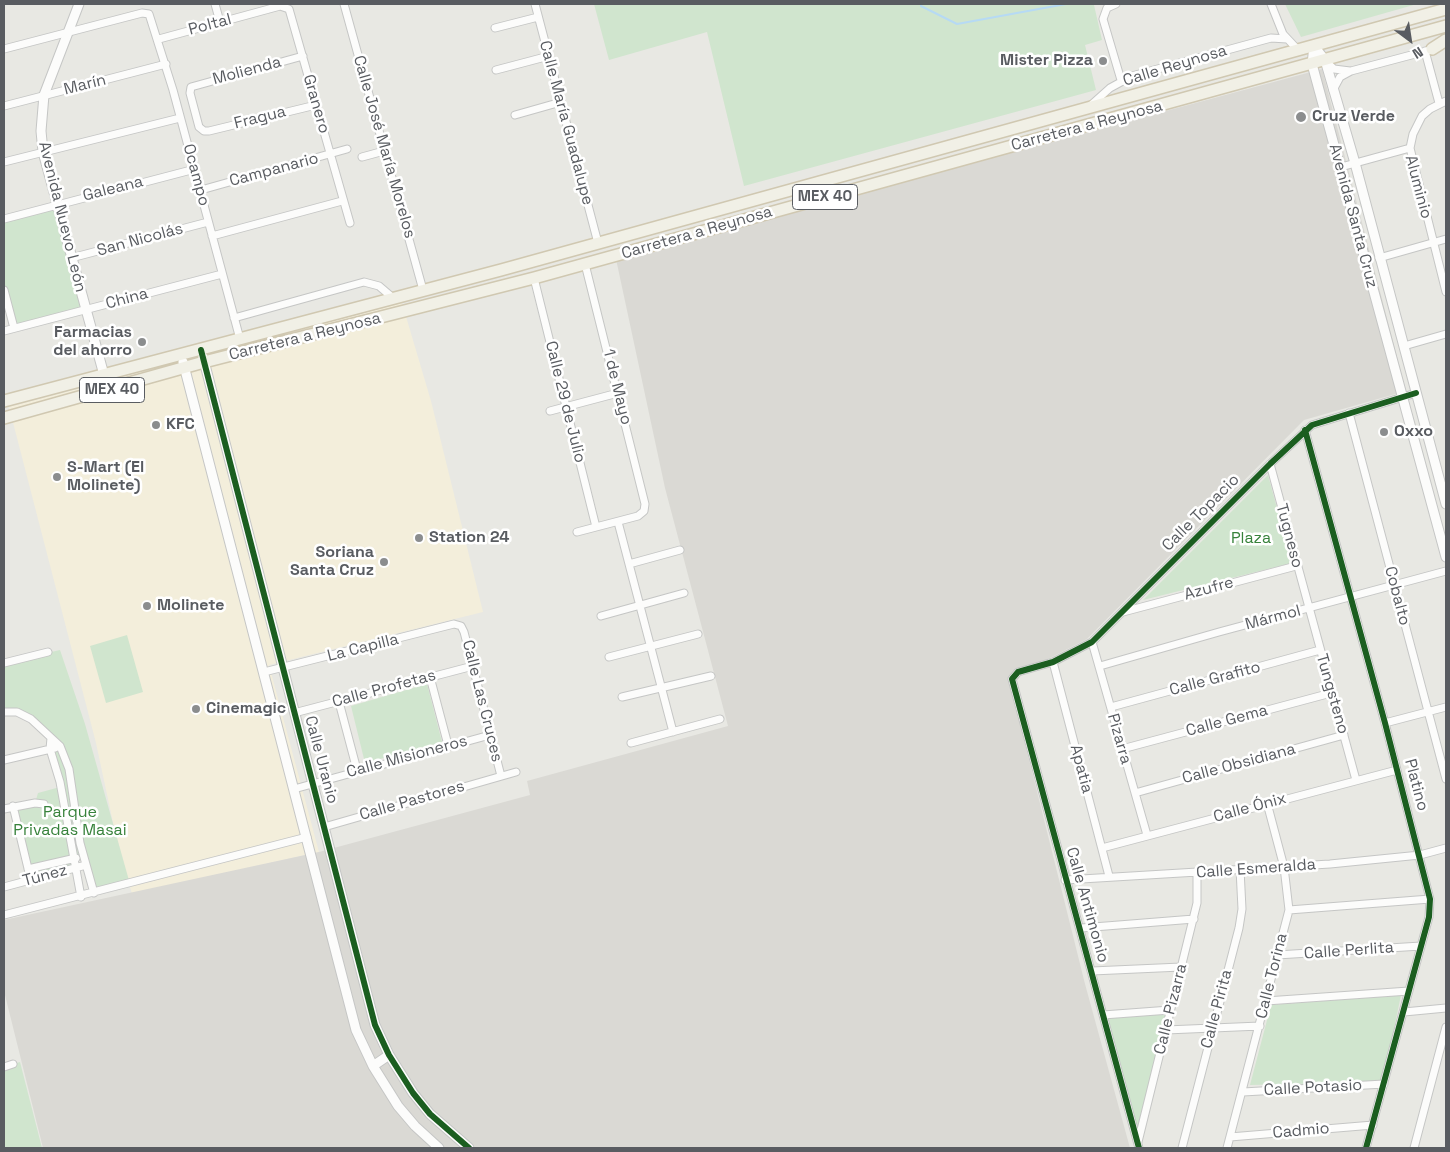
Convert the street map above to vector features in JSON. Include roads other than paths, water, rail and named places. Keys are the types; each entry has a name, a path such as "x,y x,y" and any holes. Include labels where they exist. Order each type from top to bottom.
{"main road":[{"name":"Carretera a Reynosa","path":"4,401 501,270 1446,9"},
{"name":"Carretera a Reynosa","path":"4,418 204,362 534,278 1446,26"},
{"path":"1429,50 1446,40"},
{"path":"965,142 968,158"},
{"path":"585,264 587,256 593,250 632,233"},
{"path":"547,274 559,262 585,246"},
{"path":"501,270 518,270 520,274 516,282"},
{"path":"296,339 305,326 330,314"},
{"path":"49,406 65,396 91,385 104,375 116,379 150,378"}],"street":[{"name":"Avenida Nuevo León","path":"79,4 44,95 41,131 43,152 104,375"},
{"path":"215,4 220,22"},
{"name":"Calle José María Morelos","path":"344,4 424,290"},
{"name":"Calle María Guadalupe","path":"535,4 598,242"},
{"path":"1116,4 1107,8 1103,19 1121,80"},
{"path":"1271,4 1287,39 1299,51"},
{"name":"Poltal","path":"158,39 280,6 289,9"},
{"name":"Granero","path":"289,9 342,201 350,223"},
{"name":"Ocampo","path":"68,32 148,13 166,64 240,339"},
{"path":"495,28 538,17"},
{"path":"1271,38 1279,24"},
{"path":"4,49 68,32"},
{"name":"Calle Reynosa","path":"1088,109 1098,98 1121,80 1271,38 1287,39"},
{"path":"1333,90 1340,77 1350,71 1446,45"},
{"name":"Avenida Santa Cruz","path":"1314,46 1325,60 1355,163 1446,504"},
{"name":"Avenida Santa Cruz","path":"1314,46 1312,64 1402,396 1442,526 1446,557"},
{"path":"1410,148 1413,134 1422,116 1443,102 1429,50"},
{"name":"Molienda","path":"204,131 199,127 190,93 191,87 303,56"},
{"path":"496,70 548,56"},
{"path":"1325,60 1334,69 1350,71"},
{"name":"Marín","path":"4,106 166,64"},
{"path":"515,115 561,102"},
{"name":"Fragua","path":"204,131 316,105"},
{"path":"4,162 180,118"},
{"name":"Aluminio","path":"1341,167 1410,148 1446,292"},
{"name":"Campanario","path":"200,190 347,149"},
{"path":"362,157 384,151"},
{"name":"Galeana","path":"4,219 194,169"},
{"path":"212,236 342,201"},
{"name":"San Nicolás","path":"72,258 208,222"},
{"path":"1379,258 1446,239"},
{"name":"1 de Mayo","path":"585,264 645,504 644,511 638,516 618,522"},
{"name":"China","path":"4,331 222,274"},
{"name":"Calle 29 de Julio","path":"534,278 596,526"},
{"path":"234,318 364,282 379,286 393,298"},
{"path":"4,290 14,328"},
{"path":"1404,346 1446,334"},
{"name":"Calle Uranio","path":"201,350 375,1025 389,1055 413,1093 430,1114 469,1148"},
{"name":"Calle Uranio","path":"181,355 356,1030 373,1066 398,1106 414,1126 439,1148"},
{"path":"550,410 618,393"},
{"name":"Calle Topacio","path":"1018,672 1053,662 1092,642 1270,464 1312,425 1416,393"},
{"name":"Cobalto","path":"1349,413 1446,779"},
{"name":"Platino","path":"1305,430 1385,723 1430,899 1429,917 1422,946 1366,1148"},
{"name":"Tugneso","path":"1270,464 1296,566 1309,608"},
{"path":"576,532 618,522 673,732"},
{"path":"629,564 680,550"},
{"name":"Azufre","path":"1122,612 1296,566"},
{"name":"Mármol","path":"1100,666 1446,571"},
{"path":"601,616 684,593"},
{"name":"Tungsteno","path":"1309,608 1356,780"},
{"name":"La Capilla","path":"264,672 454,624 461,626"},
{"name":"Calle Las Cruces","path":"461,626 501,776"},
{"path":"609,657 698,634"},
{"name":"Pizarra","path":"1092,642 1147,836"},
{"name":"Calle Grafito","path":"1110,707 1320,650"},
{"path":"4,663 48,652"},
{"name":"Apatia","path":"1053,662 1109,876"},
{"name":"Calle Profetas","path":"294,713 473,666"},
{"name":"Calle Antimonio","path":"1018,672 1012,679 1013,689 1065,880 1081,928 1138,1147"},
{"path":"622,697 712,676"},
{"path":"430,677 448,745"},
{"name":"Calle Gema","path":"1122,749 1331,693"},
{"path":"339,702 357,770"},
{"path":"1385,723 1446,707"},
{"path":"4,712 17,712 24,715 42,727 60,746 69,769 83,856 94,893"},
{"path":"631,743 720,719"},
{"name":"Calle Misioneros","path":"294,788 490,735"},
{"name":"Calle Obsidiana","path":"1135,793 1344,735"},
{"path":"51,738 50,750 60,786 81,897"},
{"path":"4,760 60,746"},
{"name":"Calle Ónix","path":"1102,848 1397,770"},
{"name":"Calle Pastores","path":"324,827 516,772"},
{"path":"60,786 71,784"},
{"path":"4,809 35,803 44,804"},
{"name":"Calle Torina","path":"1226,1148 1260,1026 1289,910 1284,867 1267,803"},
{"path":"13,806 31,881"},
{"path":"4,915 81,897 307,837"},
{"name":"Calle Esmeralda","path":"1065,880 1284,867 1420,855 1446,848"},
{"name":"Túnez","path":"28,869 83,856"},
{"name":"Túnez","path":"4,887 86,865"},
{"name":"Calle Pirita","path":"1182,1148 1239,928 1242,908 1240,869"},
{"name":"Calle Pizarra","path":"1138,1147 1170,1010 1194,919 1197,903 1197,873"},
{"path":"1289,910 1430,899"},
{"path":"1081,928 1194,919"},
{"name":"Calle Perlita","path":"1277,955 1422,946"},
{"path":"1092,971 1181,967"},
{"path":"1266,1001 1409,991"},
{"path":"1404,1012 1446,1008"},
{"path":"1103,1015 1170,1010"},
{"path":"1166,1030 1260,1026"},
{"path":"1414,1148 1446,1028"},
{"path":"373,1066 389,1055"},
{"path":"4,1067 13,1064"},
{"name":"Calle Potasio","path":"1242,1092 1384,1084"},
{"name":"Cadmio","path":"1230,1137 1373,1125"}],"waterway":[{"path":"921,4 921,6 957,24 1066,4"}],"place":[{"name":"Mister Pizza","path":"1103,61"},
{"name":"Cruz Verde","path":"1301,117"},
{"name":"Farmacias del ahorro","path":"142,342"},
{"name":"KFC","path":"156,425"},
{"name":"Oxxo","path":"1384,432"},
{"name":"S-Mart (El Molinete)","path":"57,477"},
{"name":"Station 24","path":"419,538"},
{"name":"Soriana Santa Cruz","path":"384,562"},
{"name":"Molinete","path":"147,606"},
{"name":"Cinemagic","path":"196,709"}],"park label":[{"name":"Plaza","path":"1251,539"},
{"name":"Parque Privadas Masai","path":"70,822"}]}
